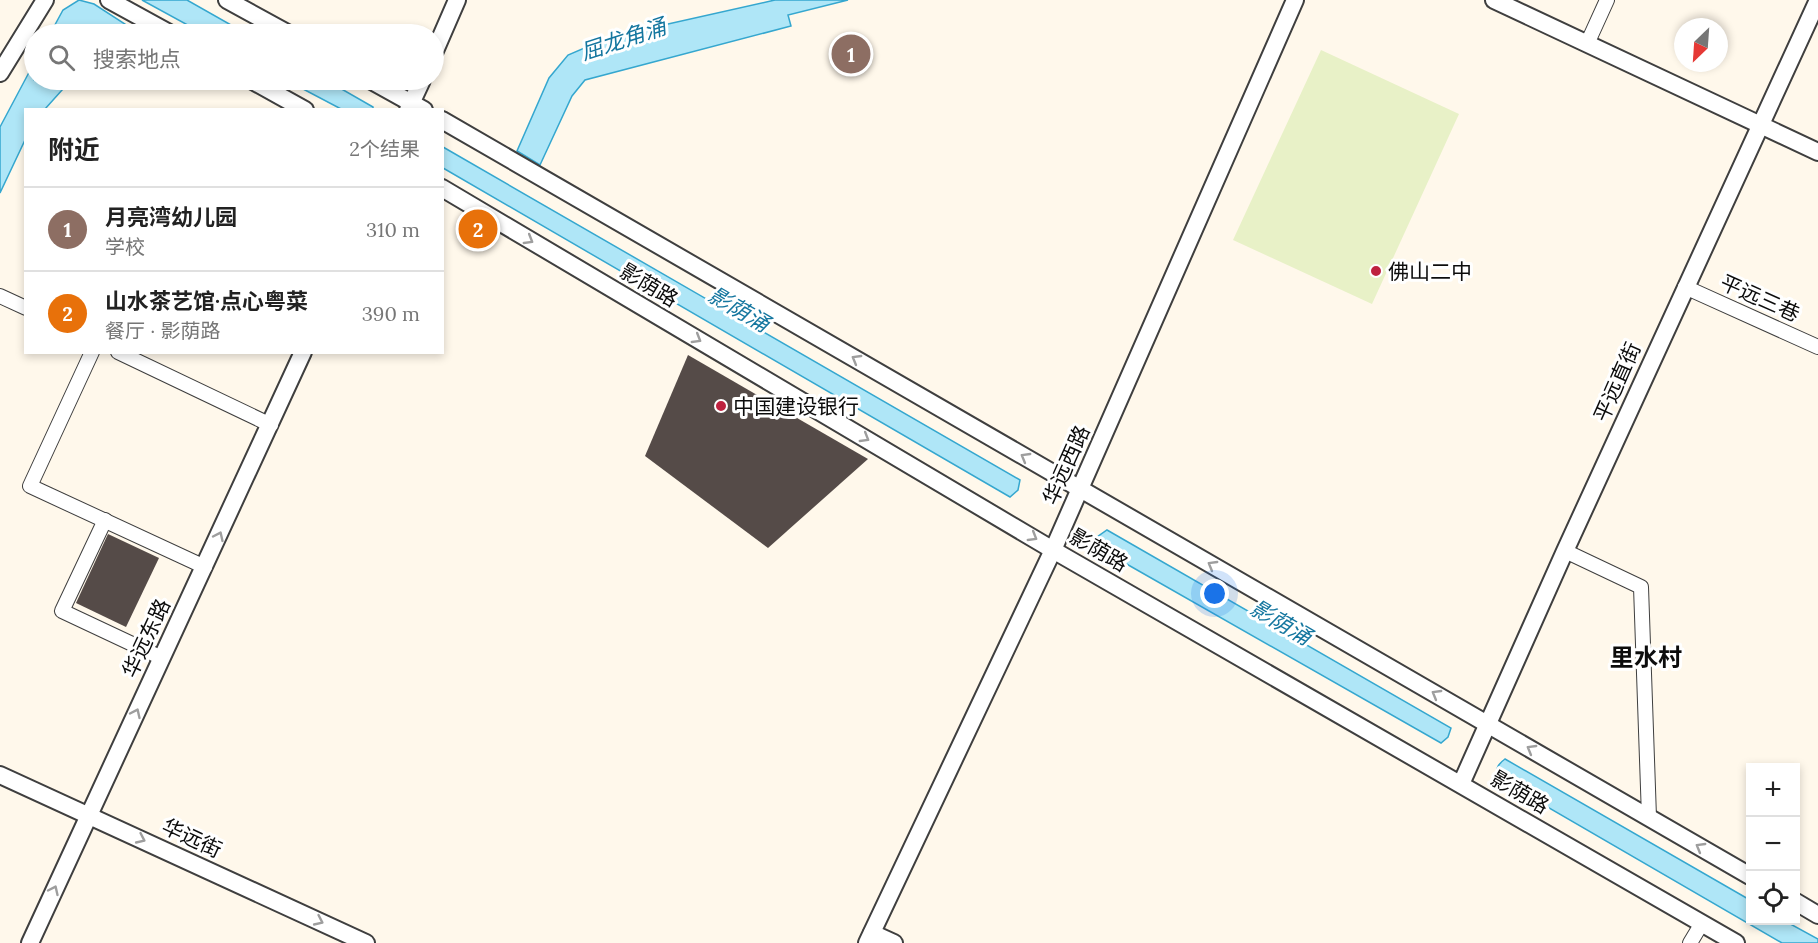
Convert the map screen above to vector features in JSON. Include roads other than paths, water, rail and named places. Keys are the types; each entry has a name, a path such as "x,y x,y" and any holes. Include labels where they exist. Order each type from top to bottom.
{"street":[{"path":"30,24 45,0"},
{"path":"109,0 153,24"},
{"path":"227,0 271,24"},
{"path":"444,30 457,0"},
{"name":"华远西路","path":"870,938 1053,550 1295,0"},
{"path":"1494,0 1818,152"},
{"path":"1587,44 1607,0"},
{"name":"平远直街","path":"1463,778 1759,124 1818,0"},
{"path":"0,73 24,34"},
{"path":"269,90 301,108"},
{"path":"386,90 414,107 419,90"},
{"name":"影荫路","path":"444,121 1080,489 1483,730 1649,818 1746,874"},
{"name":"影荫路","path":"444,189 1053,550 1463,778 1736,943"},
{"name":"平远三巷","path":"1685,287 1818,347"},
{"path":"0,296 24,307"},
{"path":"91,354 30,486 205,567"},
{"path":"122,354 271,425"},
{"name":"华远东路","path":"30,943 302,354"},
{"path":"105,520 62,611 162,658"},
{"path":"1565,550 1641,587 1649,818"},
{"name":"华远街","path":"0,775 366,943"},
{"path":"1800,904 1818,915"},
{"path":"1690,943 1702,923"},
{"path":"870,938 894,943"}],"water":[{"path":"79,0 94,4 125,24 55,24 63,10"},
{"path":"142,0 187,0 229,24 186,24"},
{"name":"屈龙角涌","path":"775,0 848,0 788,15 791,26 585,80 572,96 540,165 517,151 549,78 568,55 610,37"},
{"path":"24,82 24,90 62,90 46,108 24,108 24,142 0,193 0,127"},
{"path":"305,90 343,90 373,107 339,108"},
{"path":"444,148 1020,480 1018,490 1010,497 444,169"},
{"path":"1107,530 1451,728 1448,737 1441,743 1095,546 1097,537"},
{"path":"1505,759 1746,898 1746,922 1499,779 1497,772 1500,763"},
{"path":"1751,925 1792,925 1818,939 1818,943 1782,943"}],"place":[{"name":"月亮湾幼儿园","path":"851,54"},
{"name":"山水茶艺馆·点心粤菜","path":"478,229"},
{"name":"佛山二中","path":"1376,271"},
{"name":"中国建设银行","path":"721,406"}],"district":[{"name":"里水村","path":"1646,657"}],"water label":[{"name":"影荫涌","path":"739,309"},
{"name":"影荫涌","path":"1281,622"}]}
